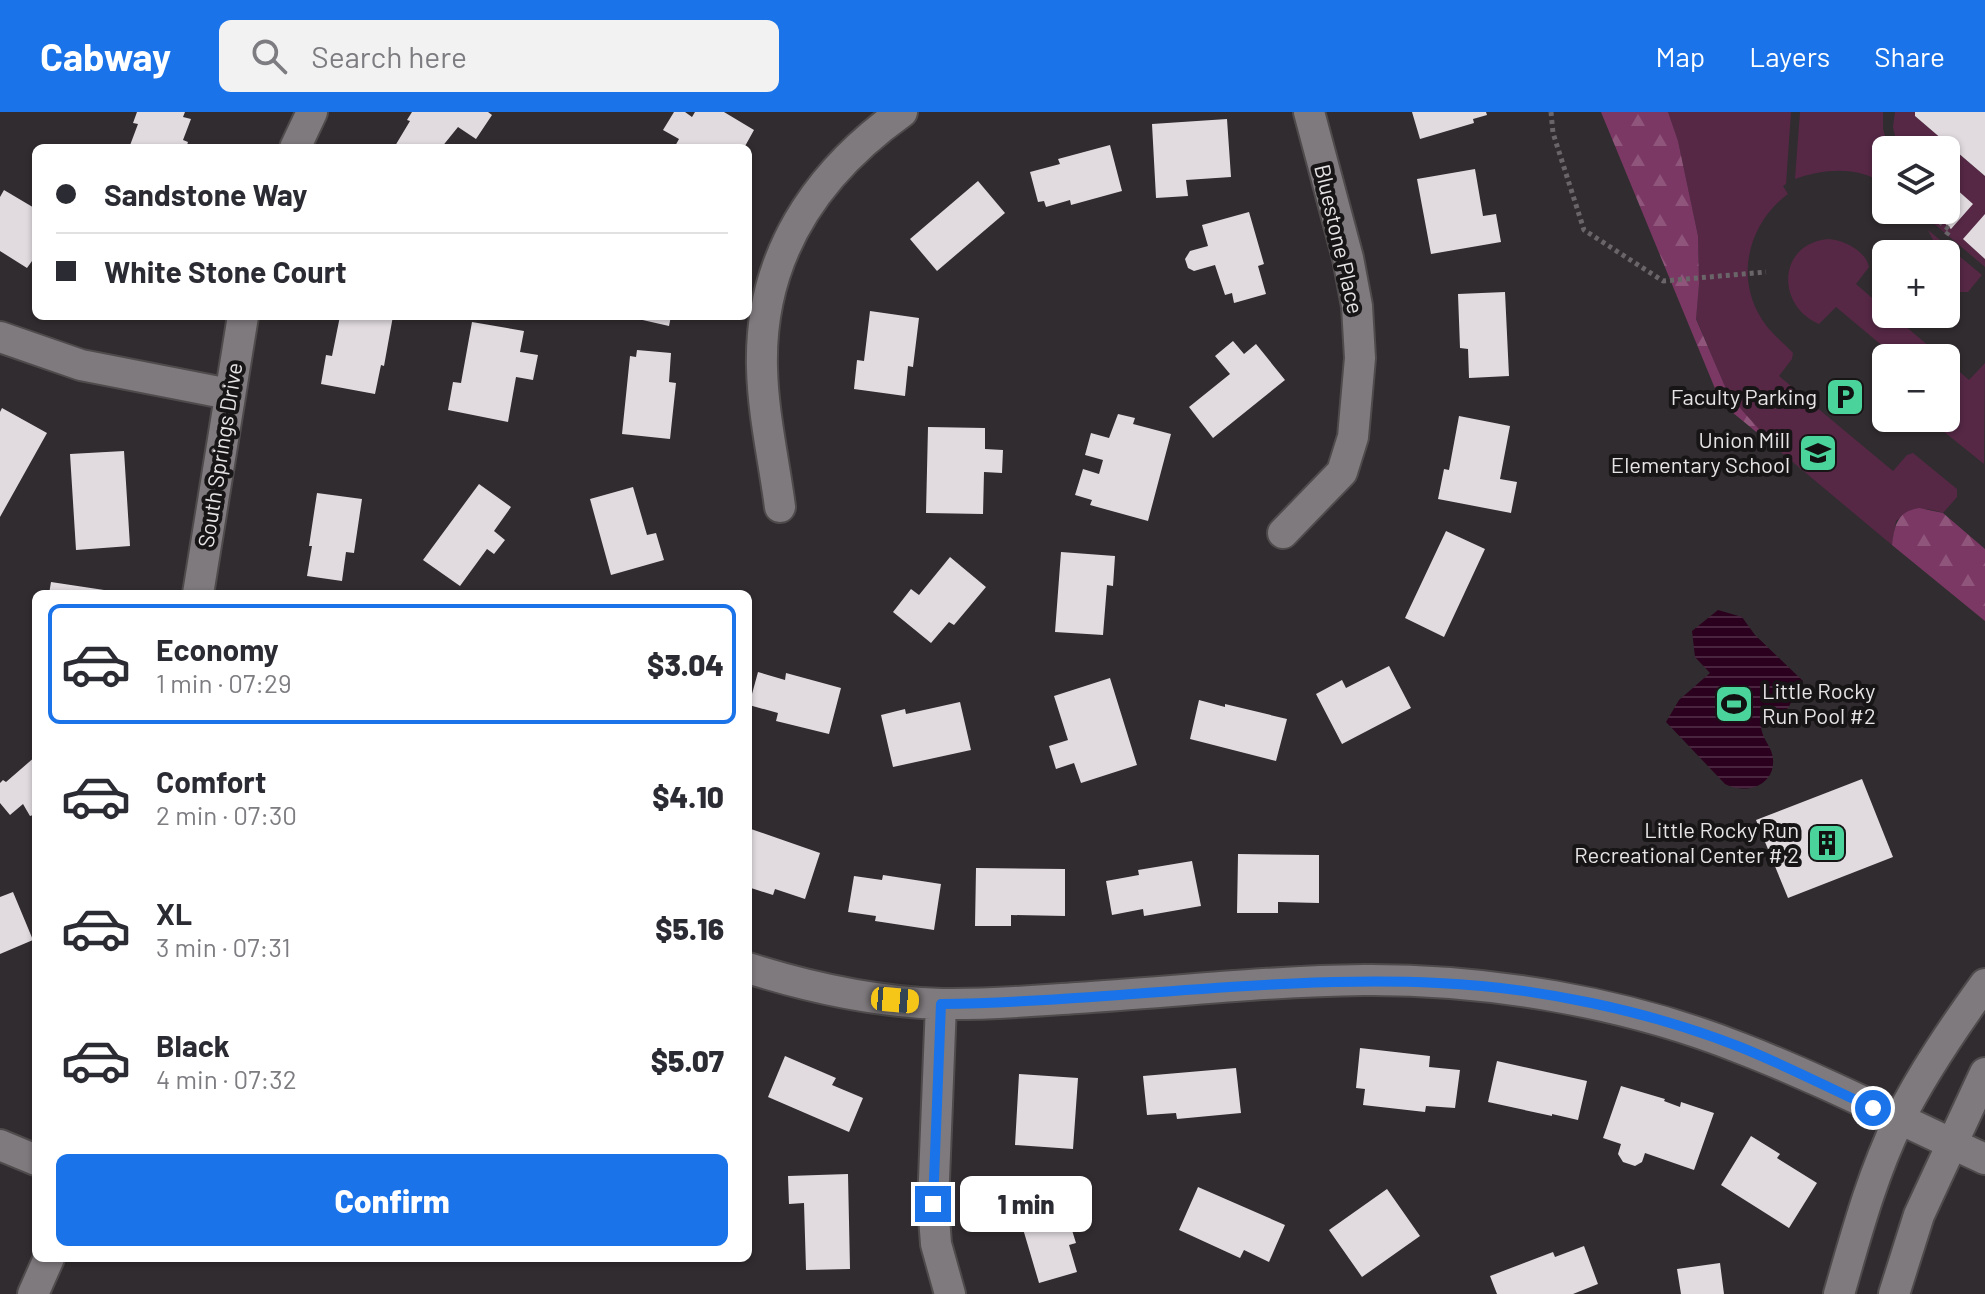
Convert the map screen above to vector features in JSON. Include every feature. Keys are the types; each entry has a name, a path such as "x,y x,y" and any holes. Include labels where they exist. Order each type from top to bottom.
{"street":[{"path":"297,144 312,112"},
{"path":"780,507 762,371 767,308 778,264 797,223 819,188 849,154 902,112"},
{"name":"Bluestone Place","path":"1283,533 1342,472 1353,437 1360,358 1357,306 1348,258 1309,112"},
{"name":"South Springs Drive","path":"199,590 242,320"},
{"path":"0,337 81,365 229,394"},
{"path":"752,969 831,991 941,1004 1003,1003 1365,980 1512,990 1600,1006 1740,1047 1985,1159"},
{"path":"1839,1294 1867,1197 1899,1120 1951,1032 1985,984"},
{"path":"941,1004 933,1204 936,1244 950,1294"},
{"path":"1894,1294 1919,1215 1985,1073"},
{"path":"0,1145 32,1158"},
{"path":"33,1294 47,1262"}],"path":[{"path":"1551,112 1553,133 1584,230 1663,281 1766,272"},
{"path":"1942,224 1950,230 1944,238"}],"shaded area":[{"path":"1668,112 1791,112 1786,184 1783,186 1788,194 1764,219 1756,234 1750,250 1748,283 1752,300 1763,321 1793,353 1779,376 1893,471 1907,455 1913,453 1957,489 1957,497 1943,513 1918,510 1896,521 1892,545 1777,449 1729,397 1696,318 1698,236 1678,141"},
{"path":"1800,112 1883,112 1885,136 1872,136 1872,177 1830,171 1795,179"},
{"path":"1895,112 1915,112 1915,116 1938,136 1895,136"},
{"path":"1960,155 1985,176 1985,267 1960,246 1960,240 1953,240 1934,224 1960,224"},
{"path":"1828,239 1859,251 1869,267 1856,284 1872,298 1872,328 1908,328 1926,344 1880,344 1836,307 1819,324 1805,315 1795,304 1788,277 1791,263 1811,243"},
{"path":"1960,257 1982,275 1968,292 1960,292"},
{"path":"1985,363 1984,464 1944,432 1960,432 1960,372 1969,380"},
{"name":"Little Rocky Run Pool #2","path":"1718,610 1742,617 1755,635 1803,681 1788,708 1761,728 1772,755 1772,768 1764,782 1750,788 1725,784 1666,722 1679,700 1710,673 1695,657 1692,631"}],"green space":[{"path":"1601,112 1668,112 1678,141 1698,236 1696,319 1729,396 1777,449 1721,403"},
{"path":"1919,508 1943,513 1985,549 1985,621 1892,545 1898,520"}],"building":[{"path":"137,112 185,112 183,117 191,119 183,140 187,144 130,144 138,124 133,123"},
{"path":"412,112 488,112 492,115 476,139 458,127 444,144 396,144 410,121 407,120"},
{"path":"674,112 685,112 692,117 695,112 724,112 754,130 746,144 676,144 679,139 663,130"},
{"path":"1412,112 1486,112 1487,115 1473,119 1474,123 1420,139"},
{"path":"1915,112 1985,112 1985,176 1960,155 1960,136 1938,136 1915,116"},
{"path":"1227,119 1231,177 1186,180 1188,196 1156,198 1152,124"},
{"path":"1110,145 1122,191 1071,205 1070,200 1046,207 1044,201 1038,202 1030,172 1060,164 1058,159"},
{"path":"1475,169 1483,216 1496,214 1501,242 1431,254 1417,179"},
{"path":"978,181 1005,213 937,271 910,239"},
{"path":"4,190 32,207 32,261 27,268 0,251 0,197"},
{"path":"1960,192 1973,204 1960,219"},
{"path":"1249,212 1264,264 1258,266 1266,294 1234,303 1232,293 1225,295 1215,265 1194,271 1188,268 1185,259 1190,251 1208,246 1202,225"},
{"path":"1985,214 1985,259 1963,239"},
{"path":"1505,292 1509,376 1469,378 1468,349 1460,348 1458,294"},
{"path":"870,311 919,318 913,367 908,366 905,396 854,389 857,360 864,361"},
{"path":"339,320 392,320 375,394 321,384 326,355 332,356"},
{"path":"643,320 670,320 669,326"},
{"path":"472,322 524,331 520,352 538,355 533,380 516,377 508,422 448,410 453,382 461,383"},
{"path":"1233,341 1244,354 1256,344 1285,380 1213,438 1189,407 1230,374 1215,356"},
{"path":"637,350 671,353 669,382 676,383 670,439 622,434 630,356 636,357"},
{"path":"2,408 47,433 0,517 0,412"},
{"path":"1118,414 1135,418 1133,424 1171,434 1148,521 1090,505 1092,500 1075,495 1083,469 1099,474 1103,460 1085,455 1091,433 1109,438"},
{"path":"1459,416 1510,426 1500,479 1517,482 1511,513 1438,499 1444,469 1449,470"},
{"path":"928,427 985,428 985,449 1003,450 1002,473 984,472 983,514 926,513"},
{"path":"124,451 130,546 76,550 70,454"},
{"path":"479,484 511,507 494,531 505,540 494,554 487,549 460,586 423,560"},
{"path":"633,487 647,535 656,533 664,560 611,575 590,499"},
{"path":"317,493 362,499 354,553 346,552 342,581 307,576"},
{"path":"1446,531 1485,549 1444,637 1405,618"},
{"path":"1061,552 1115,556 1113,586 1107,585 1103,635 1055,632"},
{"path":"950,557 986,587 954,625 949,622 931,643 893,612 911,589 919,595"},
{"path":"51,582 104,590 50,590"},
{"path":"1389,666 1411,708 1342,744 1316,694 1342,680 1346,688"},
{"path":"758,672 785,680 786,673 841,688 829,734 776,721 778,713 752,706"},
{"path":"1110,678 1137,765 1081,783 1074,763 1056,769 1049,746 1068,740 1054,696"},
{"path":"1199,700 1287,719 1276,761 1190,739"},
{"path":"960,702 971,750 893,767 881,715 905,709 906,714"},
{"path":"32,759 32,815 23,804 10,815 0,803 0,783 3,780 6,782"},
{"name":"Little Rocky Run Recreational Center # 2","path":"1862,779 1893,857 1788,898 1756,820"},
{"path":"752,829 820,853 805,899 775,889 773,895 752,888"},
{"path":"1238,854 1319,855 1319,903 1278,902 1278,913 1237,913"},
{"path":"1192,861 1201,906 1144,916 1143,909 1112,915 1106,881 1139,875 1138,870"},
{"path":"976,868 1065,869 1065,916 1011,915 1011,926 975,926"},
{"path":"883,875 941,884 934,930 875,921 876,916 848,912 854,876 882,880"},
{"path":"13,892 32,940 0,954 0,897"},
{"path":"1360,1048 1430,1056 1429,1067 1460,1070 1455,1108 1426,1106 1425,1112 1363,1105 1365,1089 1356,1088"},
{"path":"785,1056 836,1078 832,1085 863,1098 849,1132 768,1097"},
{"path":"1497,1061 1587,1081 1578,1120 1488,1102"},
{"path":"1236,1068 1241,1113 1177,1119 1176,1113 1147,1115 1143,1076"},
{"path":"1019,1074 1078,1078 1073,1149 1015,1145"},
{"path":"1621,1086 1665,1099 1680,1107 1681,1102 1714,1113 1694,1170 1645,1153 1642,1162 1635,1166 1623,1162 1618,1154 1621,1144 1603,1138"},
{"path":"1751,1136 1780,1154 1777,1158 1817,1183 1789,1228 1721,1185"},
{"path":"848,1174 850,1269 806,1270 804,1203 789,1204 788,1176"},
{"path":"1057,1182 1076,1243 1069,1245 1077,1272 1039,1283 1013,1195"},
{"path":"1198,1187 1285,1225 1269,1262 1244,1250 1240,1258 1179,1230"},
{"path":"1387,1189 1420,1236 1362,1277 1329,1230"},
{"path":"1584,1246 1598,1284 1573,1294 1497,1294 1490,1276 1553,1252 1555,1257"},
{"path":"1720,1263 1724,1294 1681,1294 1677,1269"}],"place":[{"name":"Faculty Parking","path":"1845,397"},
{"name":"Union Mill Elementary School","path":"1818,453"},
{"name":"Little Rocky Run Pool #2","path":"1734,704"},
{"name":"Little Rocky Run Recreational Center # 2","path":"1827,843"}],"route":[{"path":"933,1204 941,1004 1003,1003 1365,980 1512,990 1600,1006 1740,1047 1873,1108"}]}
